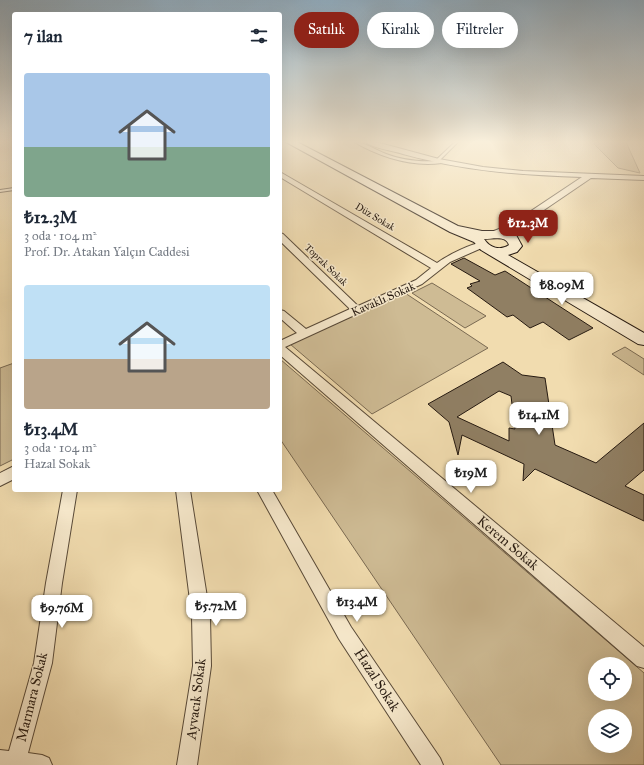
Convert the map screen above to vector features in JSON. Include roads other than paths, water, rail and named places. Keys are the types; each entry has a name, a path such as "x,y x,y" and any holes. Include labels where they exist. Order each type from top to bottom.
{"main road":[{"path":"357,178 454,229 486,241 505,252 514,244"},
{"path":"486,241 505,236 534,265 644,329"},
{"path":"486,241 644,340"}],"street":[{"name":"Düz Sokak","path":"286,178 438,267"},
{"path":"514,244 513,227 586,178"},
{"name":"Kavaklı Sokak","path":"282,344 419,282 447,260 513,227"},
{"name":"Toprak Sokak","path":"282,238 357,310"},
{"path":"282,315 305,334"},
{"name":"Kerem Sokak","path":"282,351 644,659"},
{"path":"0,480 12,473"},
{"name":"Marmara Sokak","path":"8,760 43,663 54,583 70,492"},
{"name":"Ayvacık Sokak","path":"183,492 201,616 202,666 187,765"},
{"name":"Hazal Sokak","path":"265,492 345,633 432,765"},
{"path":"8,760 42,765"}],"lane":[{"path":"0,191 12,189"}]}
